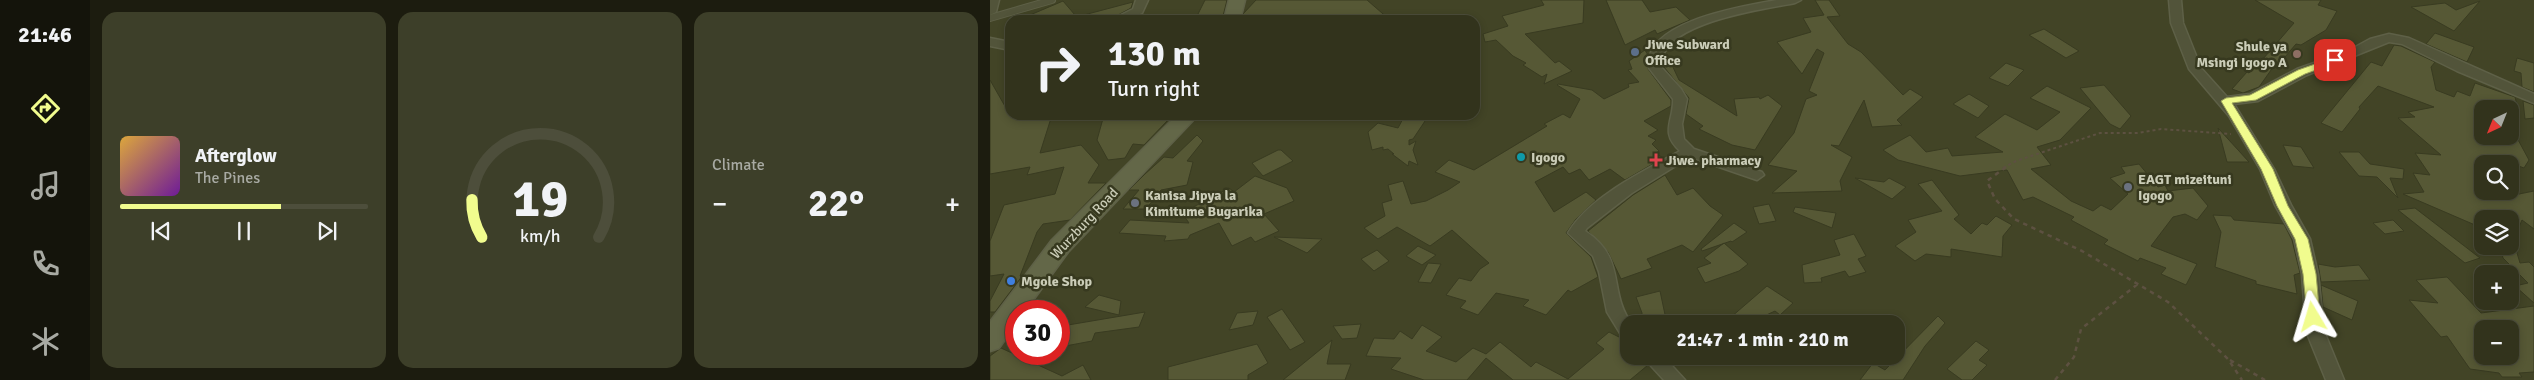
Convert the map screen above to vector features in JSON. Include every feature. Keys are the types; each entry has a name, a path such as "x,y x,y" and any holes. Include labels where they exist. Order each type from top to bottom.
{"main road":[{"path":"1233,15 1237,0"},
{"name":"Wurzburg Road","path":"990,340 1060,246 1183,120"}],"street":[{"path":"990,12 993,0"},
{"path":"1129,15 1138,11 1142,0"},
{"path":"1757,175 1689,152 1677,141 1675,120 1680,96 1658,73 1654,64 1657,51 1681,28 1701,20 1795,0"},
{"path":"2175,0 2177,23 2195,69 2226,101 2267,169 2283,206 2302,239 2310,274 2315,331 2335,380"},
{"path":"2226,101 2253,98 2302,72 2352,54 2374,42 2389,38 2405,41 2461,68 2534,99"},
{"path":"990,42 1005,45"},
{"path":"1620,319 1613,309 1605,263 1599,252 1576,232 1577,228 1625,190 1689,152"},
{"path":"1660,365 1676,380"}],"lane":[{"path":"990,18 1052,0"}],"path":[{"path":"2242,380 2228,359 2168,302 2082,251 2014,219 1995,199 1987,181 2001,169 2016,160 2100,133 2137,133 2168,129 2245,134"},
{"path":"2055,380 2074,357 2081,329 2138,283"},
{"path":"2228,359 2266,380"}],"building":[{"path":"1205,0 1227,0 1223,15 1198,15"},
{"path":"1256,0 1367,0 1384,15 1243,15"},
{"path":"1541,0 1584,0 1583,23 1525,34 1555,63 1559,61 1572,71 1544,84 1547,74 1542,77 1523,65 1526,63 1513,56 1496,40 1485,42 1483,34 1508,26 1502,16 1544,5"},
{"path":"1606,0 1642,0 1650,12 1676,7 1690,20 1657,34 1655,30 1625,45"},
{"path":"1815,0 1829,0 1840,16 1827,17 1848,44 1861,52 1903,95 1910,89 1923,97 1897,120 1902,125 1872,127 1864,100 1839,146 1831,145 1852,157 1840,181 1842,191 1772,193 1797,171 1768,165 1794,133 1806,99 1817,95 1809,91 1824,53 1817,49 1802,74 1777,42 1811,32 1803,18 1824,15"},
{"path":"2255,0 2321,0 2318,5 2337,11 2326,30 2301,45 2296,44 2279,64 2276,63 2259,87 2243,93 2232,89 2247,72 2249,73 2260,58 2263,59 2294,23"},
{"path":"1063,1 1075,15 1030,15"},
{"path":"2480,1 2454,31 2411,7 2445,3 2456,10"},
{"path":"1133,2 1131,8 1118,15 1084,15"},
{"path":"2044,29 2079,51 2066,58 2029,35"},
{"path":"2435,33 2474,47 2467,62 2426,44"},
{"path":"2394,45 2401,46 2435,62 2431,67 2436,90 2454,97 2457,91 2470,96 2475,83 2515,97 2516,100 2474,100 2474,145 2519,145 2519,142 2529,160 2524,168 2519,166 2519,155 2474,155 2474,200 2519,200 2519,194 2534,191 2534,229 2522,220 2519,227 2519,210 2474,210 2474,225 2403,194 2424,192 2413,173 2430,175 2415,153 2441,155 2398,118 2415,117 2408,112 2434,107 2378,86 2359,107 2360,109 2342,132 2321,123 2371,62 2382,66"},
{"path":"1645,50 1649,57 1648,69 1671,100 1671,106 1644,121 1658,130 1648,136 1656,140 1652,144 1659,151 1656,153 1663,158 1625,180 1610,169 1589,180 1580,169 1569,174 1563,167 1535,182 1554,212 1586,192 1596,200 1576,219 1566,233 1591,257 1598,277 1571,292 1568,290 1546,315 1523,306 1529,300 1496,293 1478,315 1460,308 1466,301 1446,295 1459,278 1471,281 1480,269 1489,263 1452,230 1430,246 1397,227 1378,239 1364,228 1385,216 1382,203 1392,200 1388,185 1403,181 1411,204 1426,201 1460,182 1435,172 1449,160 1474,170 1547,126 1544,124 1563,114 1570,118 1580,99 1558,84 1592,90 1604,99 1629,87 1628,84 1639,82 1628,70 1632,69 1629,61"},
{"path":"2517,58 2534,63 2534,92 2522,87 2521,73 2514,71"},
{"path":"1671,63 1679,80 1737,116 1734,99 1759,97 1760,99 1768,95 1782,106 1755,150 1732,145 1699,129 1703,126 1686,114 1689,98 1664,67 1664,64"},
{"path":"2006,63 2024,70 2008,86 1989,78"},
{"path":"990,80 1005,106 1005,120 1050,120 1040,153 1081,145 1099,165 1088,183 1106,183 1070,220 1043,224 1037,232 1020,276 1023,275 995,312 990,312 990,301 1004,274 990,276 990,241 1004,205 1055,194 1064,167 1027,175 1030,167 990,174"},
{"path":"2104,85 2131,116 2120,129 2110,124 2080,88"},
{"path":"2047,86 2091,108 2060,140 2037,147 2051,165 2031,169 2071,201 2093,211 2101,205 2111,210 2128,194 2110,178 2125,173 2121,167 2139,164 2158,187 2165,185 2168,191 2193,188 2208,206 2197,220 2185,214 2173,217 2151,246 2197,264 2186,285 2161,274 2166,268 2140,258 2138,261 2104,244 2108,240 2071,220 2074,217 2033,197 2023,200 2007,170 1960,176 1898,160 1883,150 1910,135 1926,152 1948,148 1952,156 2003,152 1975,137 2005,114 2037,130 2060,112 2030,98"},
{"path":"1969,94 1989,106 1978,118 1953,104"},
{"path":"2523,101 2534,105 2534,118 2525,119"},
{"path":"1103,120 1168,120 1144,145 1133,144 1125,158 1108,160 1097,140"},
{"path":"1402,120 1426,120 1413,139 1409,140 1409,145 1416,141 1413,150 1418,165 1409,161 1408,166 1388,149 1383,150 1383,147 1372,150 1368,132 1378,123 1398,128"},
{"path":"2218,128 2249,162 2227,162"},
{"path":"1197,135 1203,141 1187,161 1193,162 1187,185 1161,190 1146,209 1123,209 1139,190 1129,190 1145,174 1164,157 1173,158"},
{"path":"2283,145 2301,147 2314,168 2293,166"},
{"path":"1281,150 1293,161 1263,176 1252,163"},
{"path":"2339,152 2359,152 2370,164 2404,169 2403,179 2390,178 2398,198 2377,177 2359,176"},
{"path":"1665,175 1677,195 1693,188 1710,206 1723,215 1693,252 1682,245 1647,259 1652,268 1621,279 1608,252 1588,231 1633,195"},
{"path":"1255,176 1287,188 1294,201 1264,214 1279,231 1255,242 1251,237 1232,246 1219,223 1190,235 1188,239 1164,241 1166,236 1119,233 1130,220 1189,223 1182,213 1229,188 1234,192"},
{"path":"1855,178 1884,182 1889,178 1906,187 1892,199"},
{"path":"1932,180 1959,215 1954,219 1971,234 1982,223 1987,225 1996,216 2012,225 2003,236 2002,257 1951,249 1951,257 1926,254 1915,261 1895,246 1916,232 1908,220 1942,211 1918,184"},
{"path":"1769,204 1776,221 1759,224 1753,207"},
{"path":"1795,207 1836,213 1832,228 1793,212"},
{"path":"2415,208 2480,258 2465,263 2398,210"},
{"path":"2213,215 2231,216 2234,220 2284,224 2292,240 2300,273 2294,275 2297,294 2256,284 2256,281 2215,267 2221,232"},
{"path":"2393,220 2404,231 2385,234 2373,223"},
{"path":"1734,223 1747,232 1732,242 1702,251 1701,249"},
{"path":"1854,234 1866,256 1858,259 1866,272 1849,277 1845,271 1821,278 1822,282 1804,283 1802,265 1840,255 1834,240"},
{"path":"1274,237 1322,239 1307,253"},
{"path":"1724,243 1748,264 1739,271 1705,283 1697,268 1711,263 1704,258"},
{"path":"1418,246 1436,255 1422,265 1406,256"},
{"path":"1377,250 1389,261 1374,271 1361,259"},
{"path":"2502,255 2518,255 2520,263 2529,262 2534,267 2534,303 2519,290 2519,285 2528,283 2519,274 2519,265 2510,265"},
{"path":"1428,263 1441,264 1431,283 1418,282"},
{"path":"2318,264 2335,267 2359,265 2370,280 2321,282"},
{"path":"2447,277 2474,306 2474,310 2478,310 2481,313 2519,310 2519,308 2534,306 2534,372 2519,373 2522,377 2502,377 2499,373 2470,369 2447,336 2441,337 2409,300 2438,303 2416,280"},
{"path":"2321,285 2358,301 2352,320 2323,307"},
{"path":"1767,286 1793,303 1780,315 1775,311 1766,315 1733,315"},
{"path":"1660,291 1665,315 1642,315 1636,297"},
{"path":"1099,295 1121,301 1119,315 1085,307"},
{"path":"1282,309 1305,342 1290,350 1267,317"},
{"path":"1258,311 1253,325 1229,330 1237,313"},
{"path":"1145,312 1139,327 1095,333 1092,341 1070,345 1070,325"},
{"path":"1938,316 1945,323 1925,346 1903,380 1860,380 1871,365 1876,365 1885,370 1890,365 1905,365 1905,350"},
{"path":"1361,324 1357,338 1342,339 1333,326"},
{"path":"1422,325 1442,337 1426,351 1456,362 1473,348 1486,354 1500,342 1531,367 1536,362 1568,379 1604,349 1596,343 1609,332 1620,338 1620,365 1648,365 1630,380 1513,380 1486,358 1467,380 1424,380 1391,369 1401,358 1366,356 1374,338 1394,339 1400,331 1412,339"},
{"path":"1332,340 1327,364 1351,364 1345,380 1283,380"},
{"path":"1976,341 1989,350 1979,360 1987,365 1972,380 1962,380 1947,369"},
{"path":"1257,344 1268,363 1248,375 1248,380 1168,380 1168,367"},
{"path":"1001,348 1005,350 1005,365 1038,365 1062,376 1083,365 1091,380 990,380 990,356"}],"place":[{"name":"Jiwe Subward Office","path":"1635,52"},
{"name":"Shule ya Msingi Igogo A","path":"2297,54"},
{"name":"Igogo","path":"1521,157"},
{"name":"Jiwe. pharmacy","path":"1656,160"},
{"name":"EAGT mizeituni Igogo","path":"2128,187"},
{"name":"Kanisa Jipya la Kimitume Bugarika","path":"1135,203"},
{"name":"Mgole Shop","path":"1011,281"}],"route":[{"path":"2313,317 2310,274 2302,239 2283,206 2267,169 2226,101 2253,98 2302,72 2335,60"}]}
